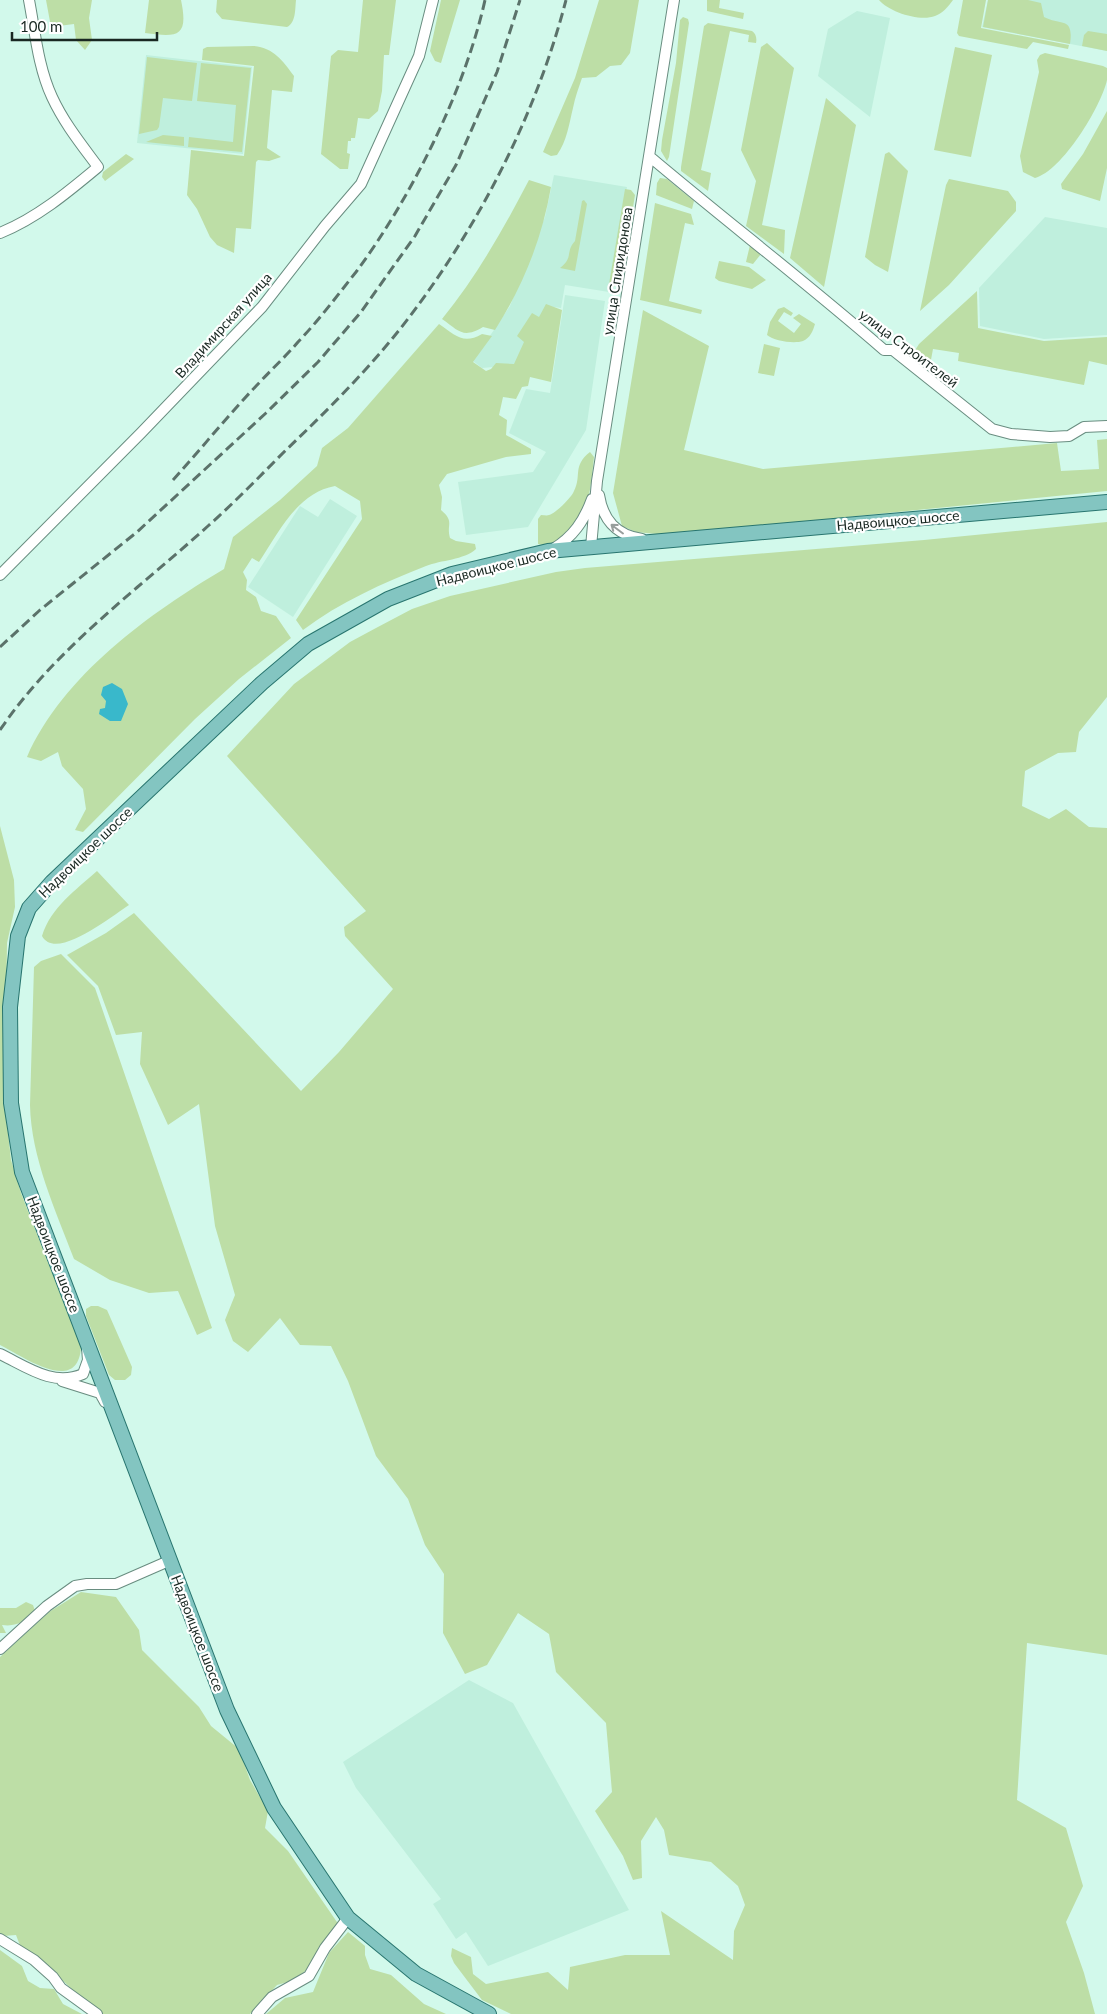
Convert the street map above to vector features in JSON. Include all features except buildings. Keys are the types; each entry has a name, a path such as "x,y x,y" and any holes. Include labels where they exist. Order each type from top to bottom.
{"main road":[{"name":"Надвоицкое шоссе","path":"489,2014 416,1974 348,1918 274,1808 228,1710 22,1172 11,1103 10,1007 18,936 29,908 52,882 262,683 308,644 388,599 452,574 548,551 1107,502"}],"street":[{"path":"0,233 53,203 98,167 66,123 51,95 44,72 29,0"},
{"name":"Владимирская улица","path":"0,575 115,460 262,307 325,226 361,184 419,56 433,0"},
{"name":"улица Спиридонова","path":"591,547 598,482 674,0"},
{"name":"улица Строителей","path":"649,156 724,219 785,266 884,350 893,350 992,429 1010,434 1069,436 1084,427 1107,426"},
{"path":"598,482 601,504 610,524 616,530 633,538 663,541"},
{"path":"548,551 565,542 579,528 590,506 598,482"},
{"path":"49,1378 70,1379 83,1374 88,1360 87,1342"},
{"path":"0,1354 49,1378 100,1393 119,1425"},
{"path":"0,1649 48,1606 75,1586 116,1584 171,1560"},
{"path":"257,2014 272,1997 309,1976 325,1948 348,1918"},
{"path":"0,1939 34,1960 53,1977 61,1988 97,2014"}],"shaded area":[{"path":"46,0 92,0 89,18 92,40 85,50 76,40 74,24 51,27"},
{"path":"149,0 181,0 183,12 182,28 173,34 145,33"},
{"path":"217,0 296,0 292,22 287,27 222,19 216,12"},
{"path":"363,0 396,0 389,55 384,55 382,91 378,111 369,119 358,118 355,138 351,138 351,141 348,141 347,153 350,154 348,169 340,169 321,154 331,56 338,50 358,52"},
{"path":"441,0 460,0 441,63 435,61 430,51"},
{"path":"599,0 639,0 630,53 621,65 610,66 596,77 582,78 563,144 557,155 551,156 543,152 575,78"},
{"path":"707,0 720,0 719,8 744,13 743,19 707,11"},
{"path":"879,0 953,0 938,15 921,18 897,12"},
{"path":"963,0 986,0 981,28 1069,45 1068,49 1033,42 1027,49 959,36 957,33"},
{"path":"988,0 1107,0 1107,51 982,27"},
{"path":"988,0 1028,0 1041,3 1044,17 1065,23 1068,26 1071,35 1070,44 983,27"},
{"path":"857,11 890,18 870,117 818,76 828,29"},
{"path":"683,17 688,19 689,23 667,161 661,151 662,140 676,63 680,20"},
{"path":"708,23 752,31 755,35 756,43 748,42 749,35 730,31 701,170 711,173 708,191 681,171 681,167 704,26"},
{"path":"1088,31 1107,34 1107,51 1082,46 1084,35"},
{"path":"767,43 794,68 762,225 785,230 784,254 746,226 756,181 741,150 761,47"},
{"path":"254,46 273,52 282,60 294,76 292,92 272,90 267,148 281,157 269,161 258,160 256,162 251,229 236,228 234,253 217,245 210,237 197,209 187,195 191,150 244,156 254,66 202,60 203,49 207,47"},
{"path":"955,47 992,55 971,157 934,150"},
{"path":"1045,53 1103,66 1107,68 1107,80 1089,121 1068,151 1046,173 1035,178 1023,172 1020,156 1039,72 1037,60 1040,55"},
{"path":"146,55 252,67 243,154 137,143"},
{"path":"147,57 197,63 192,101 163,98 157,130 139,134"},
{"path":"201,63 251,68 242,152 188,147 189,137 233,142 236,105 197,101"},
{"path":"826,98 856,125 824,287 790,258"},
{"path":"1107,111 1107,168 1100,201 1062,189 1061,184 1083,154"},
{"path":"163,135 184,137 184,146 146,142"},
{"path":"889,152 908,171 888,272 865,257 885,154"},
{"path":"126,154 134,159 105,181 102,177 103,172"},
{"path":"554,175 627,187 609,292 565,285 561,308 547,306 515,365 482,368 473,361 510,306 545,217"},
{"path":"660,178 667,179 694,201 692,209 656,195 657,183"},
{"path":"949,179 1008,191 1016,202 1016,211 949,285 920,311 946,185"},
{"path":"529,180 551,187 537,243 523,279 495,330 483,327 476,331 461,332 442,319 467,286 489,251"},
{"path":"625,189 631,190 635,195 622,275 618,284 608,290"},
{"path":"584,200 587,204 575,271 560,268 567,261 570,248 575,241 582,201"},
{"path":"655,203 691,214 694,225 685,223 669,301 702,310 701,314 640,300"},
{"path":"1045,217 1107,228 1107,335 1044,339 980,326 979,288"},
{"path":"750,245 761,254 753,264 746,262"},
{"path":"719,261 749,267 766,280 752,289 719,281 715,278"},
{"path":"977,291 978,328 1044,341 1107,337 1107,365 1089,361 1084,385 958,361 959,353 933,349 930,365 914,358 914,352 919,344"},
{"path":"565,295 605,301 586,430 528,527 466,535 458,482 533,472 546,452 509,433 526,389 550,393"},
{"path":"546,304 562,310 551,382 530,377 528,386 522,387 516,399 503,397 499,415 507,420 506,435 531,449 531,454 506,457 447,474 439,485 442,497 441,510 449,520 450,538 456,541 475,544 476,549 459,558 426,566 378,586 347,602 303,630 296,620 362,519 360,501 335,486 322,490 310,497 290,515 259,562 252,558 243,572 247,580 246,590 256,597 261,611 276,616 291,638 239,679 195,719 83,832 75,830 86,809 83,789 62,766 58,752 41,761 27,757 43,727 63,699 86,673 139,626 167,605 224,569 233,537 280,500 317,466 322,448 348,428 439,324 464,339 470,339 482,334 492,336 473,362 486,371 491,369 496,363 514,364 524,342 517,336 532,313 539,317"},
{"path":"784,307 793,313 791,316 784,312 778,321 794,333 801,324 793,318 799,314 815,324 808,338 795,342 774,339 767,335 770,322 778,309"},
{"path":"643,310 709,346 684,450 763,469 1057,443 1061,471 1099,469 1097,440 1107,439 1107,491 667,535 636,532 622,526 613,493"},
{"path":"764,344 780,348 774,376 758,373"},
{"path":"590,452 594,457 590,490 583,515 557,541 548,545 538,544 538,519 541,515 555,512 573,494 581,462"},
{"path":"330,499 357,516 293,617 248,587 300,506 318,517"},
{"path":"1107,522 1107,697 1079,732 1076,752 1058,753 1025,771 1022,806 1049,819 1066,809 1089,827 1107,828 1107,1655 1027,1643 1017,1800 1066,1828 1083,1886 1066,1922 1084,1973 1095,2014 511,2014 482,2000 454,1963 451,1956 452,1948 471,1957 473,1974 486,1984 548,1972 568,1990 570,1967 625,1955 670,1955 661,1911 733,1960 734,1931 745,1905 738,1886 711,1862 669,1855 664,1830 656,1817 641,1841 642,1878 633,1880 623,1856 595,1811 612,1792 606,1723 556,1672 549,1634 518,1613 487,1665 465,1674 443,1633 444,1574 425,1545 408,1499 376,1456 348,1381 331,1346 300,1345 280,1318 248,1352 233,1341 225,1320 235,1295 215,1226 199,1104 168,1125 140,1064 142,1032 116,1035 98,986 67,955 106,933 134,913 301,1091 339,1052 393,989 345,936 344,927 366,911 227,756 294,684 350,642 412,609 450,596 556,572"},
{"path":"0,826 14,880 15,907 7,943 5,1088 7,1124 11,1160 21,1193 81,1347 78,1361 70,1369 60,1371 35,1364 0,1345"},
{"path":"97,871 129,905 85,934 59,944 49,943 42,936 51,916 73,892"},
{"path":"61,954 95,988 212,1328 197,1335 178,1291 149,1293 110,1280 74,1259 52,1203 31,1125 34,967 41,961"},
{"path":"91,1306 98,1306 107,1310 132,1367 131,1375 125,1380 115,1380 109,1375 86,1316 86,1309"},
{"path":"81,1592 116,1597 139,1630 142,1650 199,1707 211,1726 239,1749 250,1780 268,1811 265,1828 288,1851 339,1925 330,1939 318,1948 319,1958 311,1967 291,1981 277,1985 250,2014 102,2014 58,1976 21,1948 16,1935 3,1936 0,1934 0,1657 49,1612"},
{"path":"26,1602 33,1605 35,1611 20,1622 12,1625 2,1625 6,1633 0,1633 0,1608 16,1608"},
{"path":"469,1680 513,1703 629,1910 488,1966 466,1932 456,1939 433,1904 441,1899 356,1788 343,1762"},
{"path":"348,1932 365,1946 365,1955 370,1969 391,1975 424,2004 446,2014 266,2014 285,1998 313,1992 329,1953"},
{"path":"0,1950 22,1966 28,1981 40,1988 54,1989 63,2004 82,2014 0,2014"}],"water":[{"path":"112,683 122,689 128,704 121,721 110,721 99,714 100,709 105,708 106,701 101,695 103,687"}],"railway":[{"path":"173,480 328,308 377,243 397,211 434,142 464,70 485,0"},
{"path":"0,647 40,610 137,532 266,413 318,362 361,312 415,236 456,165 497,72 520,0"},
{"path":"0,730 22,701 71,647 238,498 338,398 404,324 466,234 507,159 525,120 540,80 566,0"}]}
